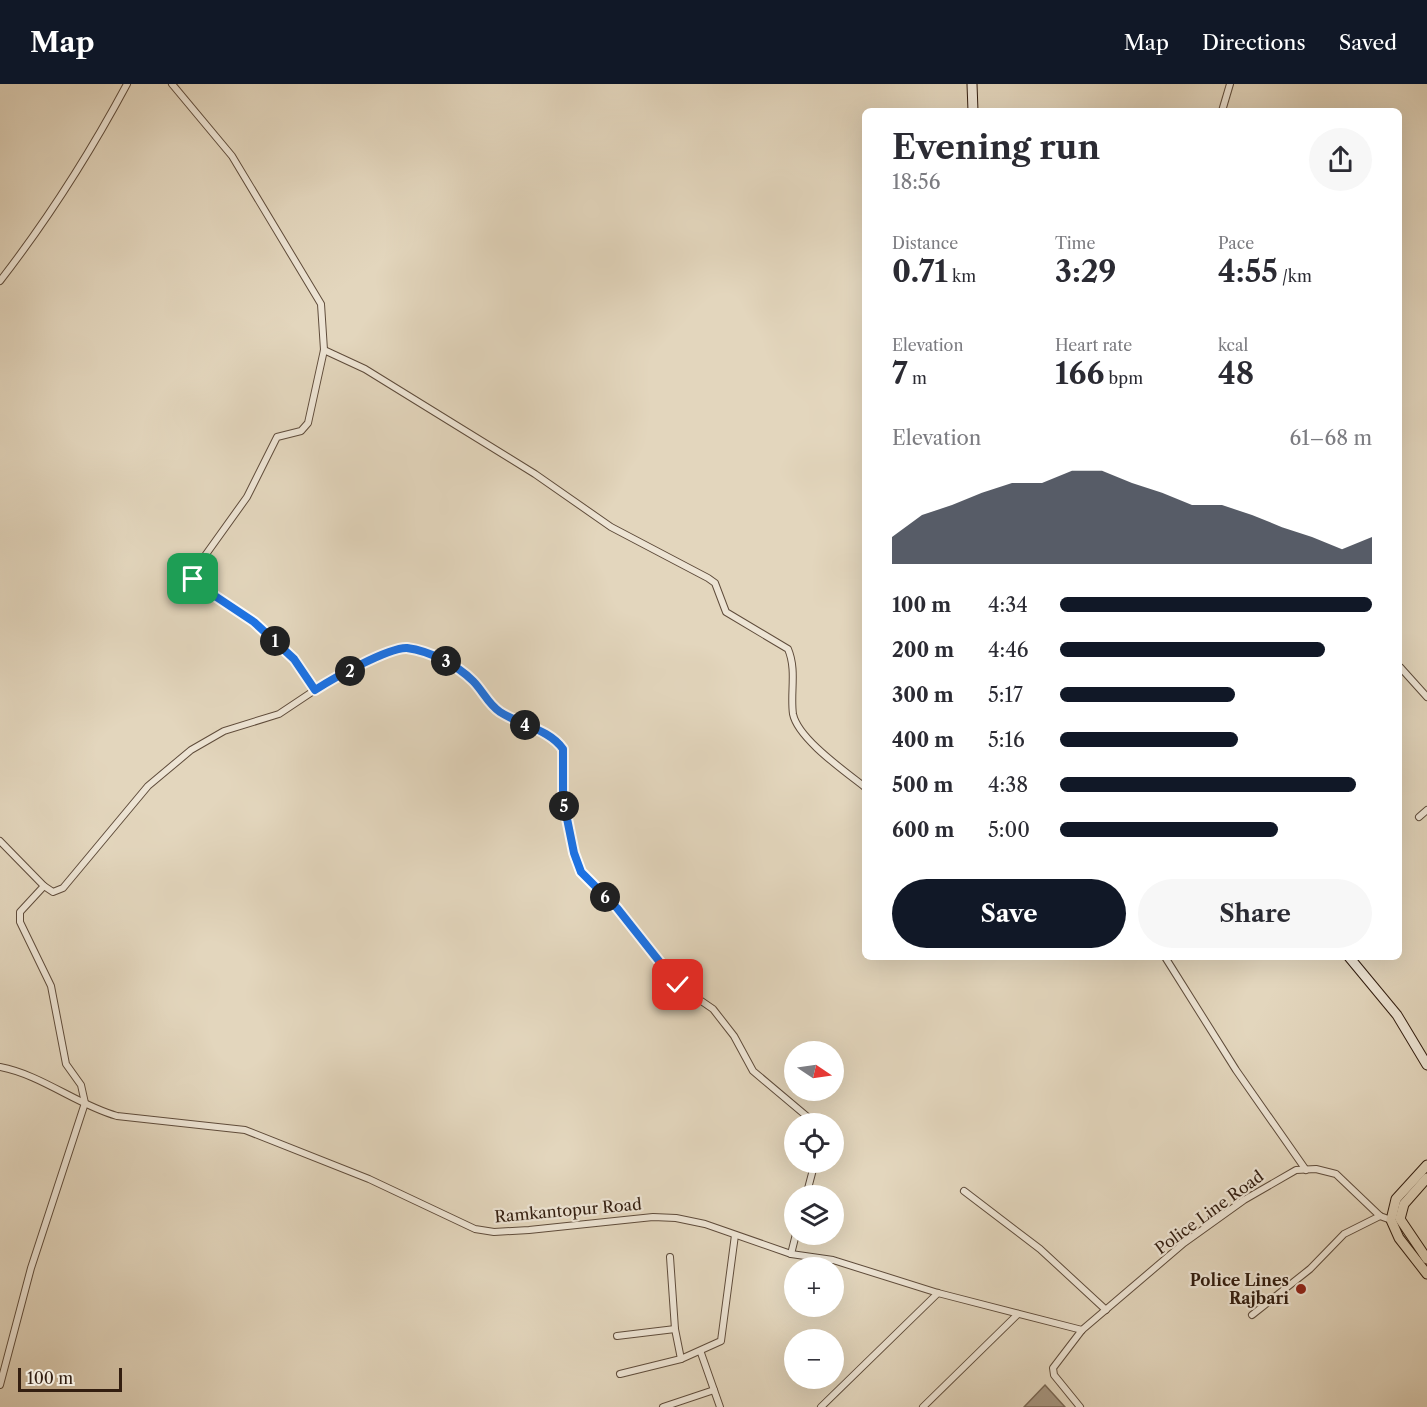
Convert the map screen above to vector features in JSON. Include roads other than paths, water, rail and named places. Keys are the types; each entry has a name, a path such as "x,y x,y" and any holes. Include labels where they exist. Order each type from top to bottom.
{"main road":[{"path":"972,84 973,108"},
{"path":"1351,960 1397,1016 1427,1065"},
{"path":"1427,1165 1396,1199 1390,1220 1399,1238 1427,1274"},
{"path":"1427,1178 1404,1204 1400,1219 1427,1259"}],"street":[{"path":"0,280 27,247 95,143 127,84"},
{"path":"172,84 232,156 321,304 324,350 308,423 301,431 277,437 247,497 194,571 193,579 254,622 294,659 315,690"},
{"path":"1223,108 1230,84"},
{"path":"324,350 365,369 535,474 611,527 708,578 714,583 726,612 788,649 793,665 796,722 820,750 862,785"},
{"path":"0,841 44,886 53,892 63,888 148,786 190,750 224,731 279,714 315,690 374,658 406,648 449,662 473,681 487,701 500,712 555,738 563,749 563,799 574,853 581,872 617,908 678,985 713,1009 734,1036 753,1071 803,1113"},
{"path":"1402,669 1427,697"},
{"path":"1419,817 1427,810"},
{"path":"0,1385 31,1268 85,1103 81,1084 66,1064 51,986 20,922 20,912 44,886"},
{"path":"1167,960 1236,1070 1306,1170"},
{"name":"Ramkantopur Road","path":"0,1067 30,1077 98,1111 117,1116 245,1130 369,1179 476,1229 494,1232 529,1230 653,1217 695,1221 791,1254 833,1260 938,1293 1082,1330"},
{"name":"Police Line Road","path":"1080,1407 1054,1375 1053,1368 1082,1330 1184,1243 1244,1200 1296,1170 1336,1174 1380,1216 1390,1220"},
{"path":"964,1191 1040,1250 1106,1310"},
{"path":"1252,1315 1310,1269 1344,1234 1380,1216"},
{"path":"620,1374 701,1353 720,1341 723,1336 735,1235"},
{"path":"791,1254 793,1245"},
{"path":"670,1257 675,1329 681,1359"},
{"path":"821,1407 868,1364 938,1293"},
{"path":"923,1407 1018,1314"},
{"path":"617,1336 675,1329"},
{"path":"701,1353 720,1407"},
{"path":"663,1407 714,1390"}],"place":[{"name":"Police Lines Rajbari","path":"1301,1289"}]}
